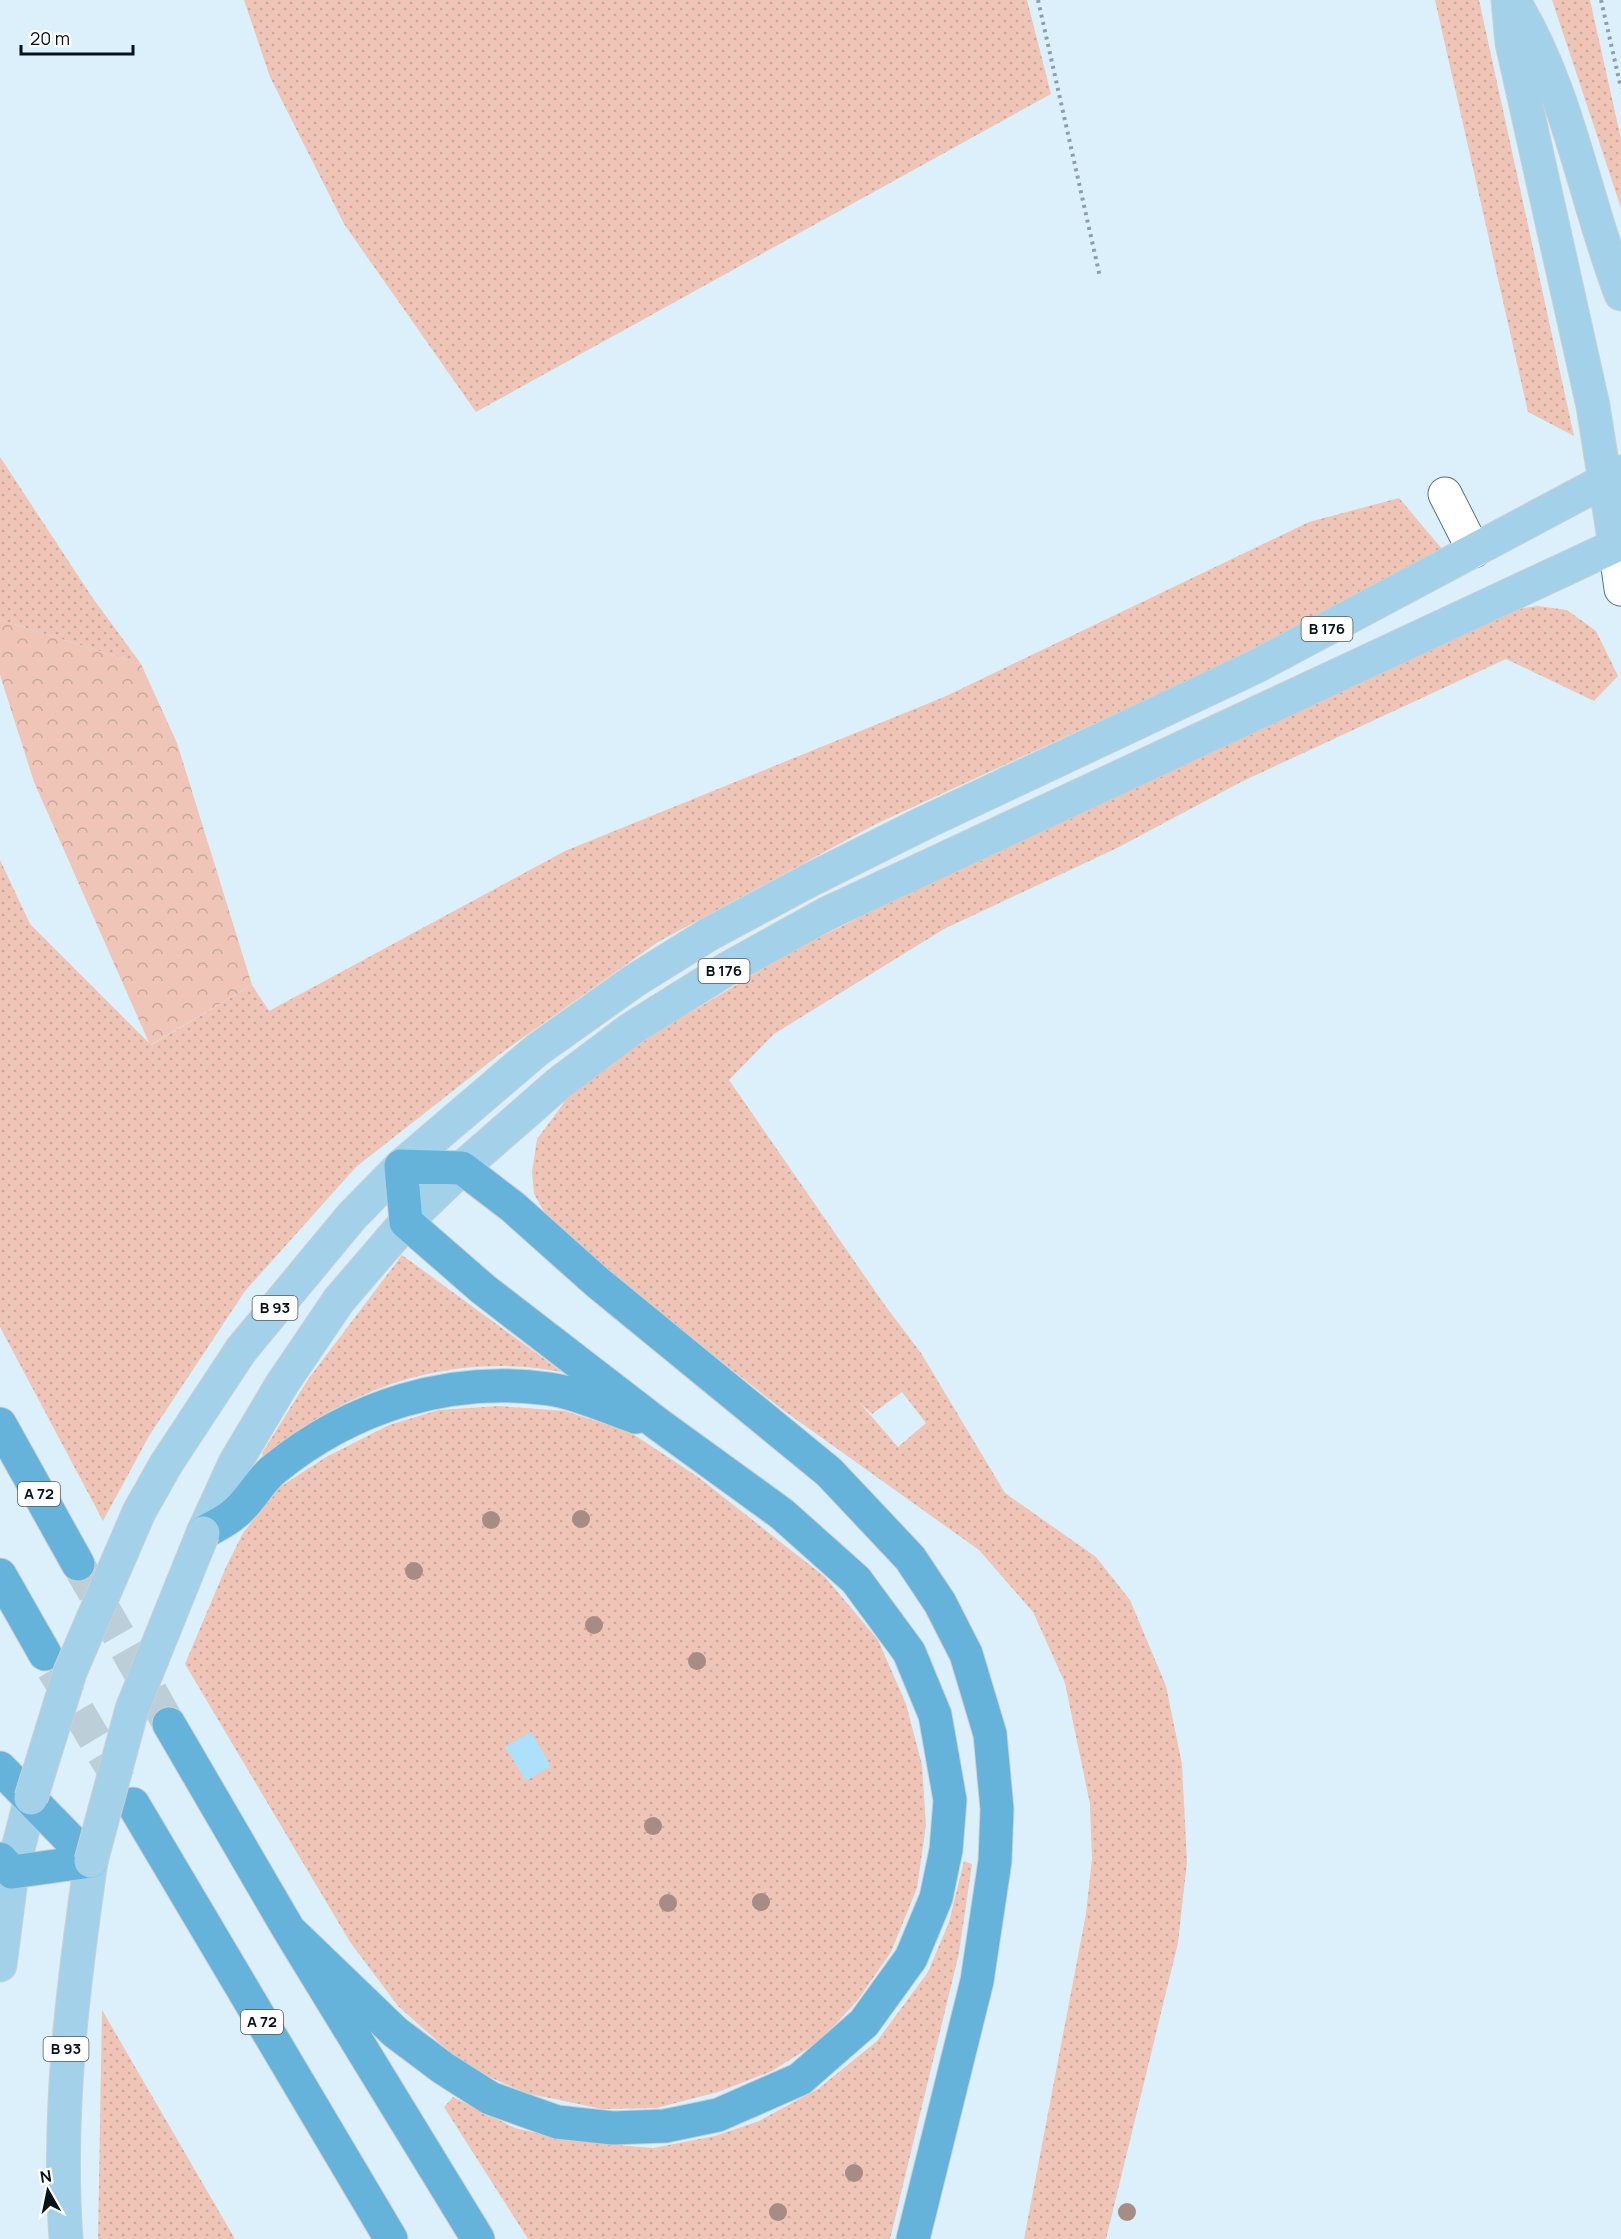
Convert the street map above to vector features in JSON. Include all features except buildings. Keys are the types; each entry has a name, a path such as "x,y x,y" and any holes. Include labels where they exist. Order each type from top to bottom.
{"highway":[{"path":"289,1930 395,2032 443,2068 490,2098 557,2122 613,2128 664,2126 718,2115 800,2079 864,2023 911,1958 936,1898 946,1850 950,1800 935,1715 909,1652 856,1580 782,1514 658,1424 483,1290 406,1222 401,1166 462,1168 513,1207 597,1282 829,1472 910,1558 940,1604 966,1654 990,1734 997,1809 995,1861 977,1981 913,2239"},
{"path":"202,1533 235,1514 272,1471 331,1431 376,1408 425,1393 488,1385 552,1389 658,1424"},
{"name":"A 72","path":"0,1424 78,1564"},
{"path":"0,1575 45,1654"},
{"path":"169,1724 289,1930 478,2239"},
{"path":"0,1768 27,1811 91,1861"},
{"name":"A 72","path":"133,1804 391,2239"},
{"path":"6,1866 91,1861"}],"main road":[{"path":"1508,0 1512,43 1593,406 1614,476 1618,544"},
{"path":"1513,0 1536,38 1552,77 1604,249 1621,294"},
{"name":"B 176","path":"401,1166 537,1050 634,981 711,933 924,823 1254,667 1614,476"},
{"name":"B 176","path":"406,1222 462,1168 558,1084 631,1029 727,969 828,913 1618,544"},
{"name":"B 93","path":"0,1965 6,1866 27,1811 70,1672 139,1512 166,1464 241,1350 352,1216 401,1166"},
{"name":"B 93","path":"66,2239 63,2139 66,2049 91,1861 132,1709 202,1533 235,1463 282,1384 339,1300 406,1222"}],"street":[{"path":"1444,494 1474,550"},
{"path":"1618,544 1621,589"}],"path":[{"path":"1038,0 1100,278"},
{"path":"1600,0 1621,88"}],"green space":[{"path":"244,0 1027,0 1051,94 476,412 344,224 270,77"},
{"path":"1435,0 1479,0 1574,436 1528,412"},
{"path":"1552,0 1590,0 1621,139 1621,208"},
{"path":"0,457 92,597 141,664 0,620"},
{"path":"1399,498 1442,549 1237,658 876,824 658,942 500,1054 356,1167 245,1291 149,1436 103,1521 0,1327 0,860 30,924 151,1045 252,985 269,1011 565,851 944,697 1309,522"},
{"path":"1538,606 1567,610 1596,631 1618,676 1594,701 1506,659 1243,781 1117,848 944,929 774,1034 729,1080 884,1304 921,1353 1005,1493 1096,1557 1130,1600 1166,1686 1182,1764 1187,1862 1178,1943 1106,2239 1024,2239 1086,1914 1092,1859 1090,1804 1065,1683 1033,1612 979,1550 783,1410 554,1229 534,1194 532,1172 537,1139 572,1092 636,1045 798,948 1011,842 1504,611","holes":["902,1392 926,1423 898,1447 859,1402 872,1414"]},
{"path":"0,620 141,664 177,743 252,985 150,1045 34,782 0,675"},
{"path":"402,1255 562,1372 521,1367 481,1367 441,1371 403,1380 330,1411 296,1432 263,1457 262,1453 309,1378"},
{"path":"499,1406 565,1411 630,1432 698,1477 825,1577 878,1640 906,1704 922,1765 926,1825 917,1888 891,1952 857,2001 820,2041 772,2071 718,2092 656,2108 602,2109 526,2093 465,2066 398,2006 350,1942 185,1664 243,1533 280,1487 326,1457 389,1425 439,1410"},
{"path":"964,1861 972,1864 959,1953 890,2239 528,2239 444,2107 453,2097 515,2128 571,2141 653,2148 715,2136 759,2121 818,2089 877,2041 928,1972 949,1922"},
{"path":"102,2010 235,2239 98,2239"}],"tunnel":[{"path":"78,1564 169,1724"},
{"path":"53,1669 126,1792"}]}
